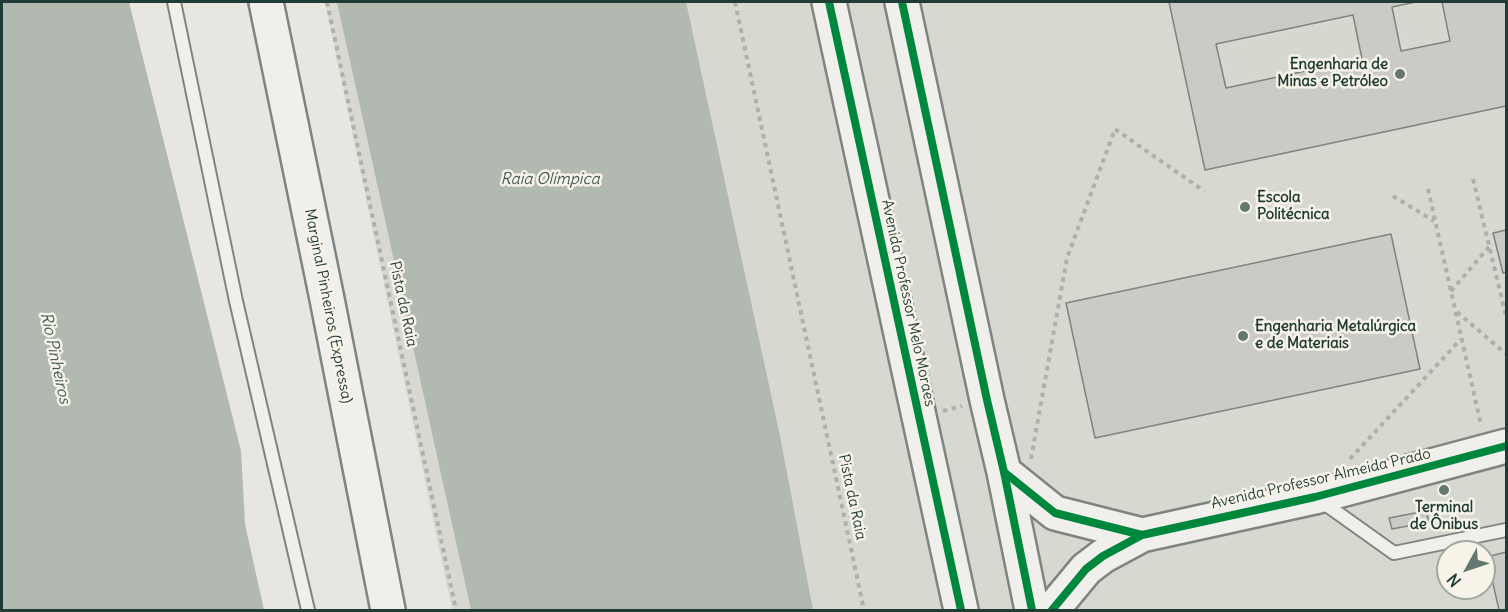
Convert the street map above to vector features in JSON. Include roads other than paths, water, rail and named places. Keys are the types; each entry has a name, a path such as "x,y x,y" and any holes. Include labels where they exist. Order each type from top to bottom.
{"main road":[{"name":"Marginal Pinheiros (Expressa)","path":"266,2 388,610"},
{"name":"Avenida Professor Melo Moraes","path":"830,2 962,610"},
{"path":"907,3 987,400 1015,481 1032,610"},
{"name":"Avenida Professor Almeida Prado","path":"1052,610 1086,568 1142,535 1315,497 1497,449"},
{"name":"Avenida Professor Almeida Prado","path":"1015,481 1055,513 1142,535"}],"lane":[{"path":"174,2 236,301 308,610"},
{"path":"1315,497 1394,553 1506,530"}],"water":[{"name":"Rio Pinheiros","path":"2,2 129,2 241,451 245,524 264,610 2,610"},
{"name":"Raia Olímpica","path":"337,2 686,2 780,436 813,610 471,610"}],"place":[{"name":"Engenharia de Minas e Petróleo","path":"1400,74"},
{"name":"Escola Politécnica","path":"1245,207"},
{"name":"Engenharia Metalúrgica e de Materiais","path":"1243,336"},
{"name":"Terminal de Ônibus","path":"1444,490"}]}
